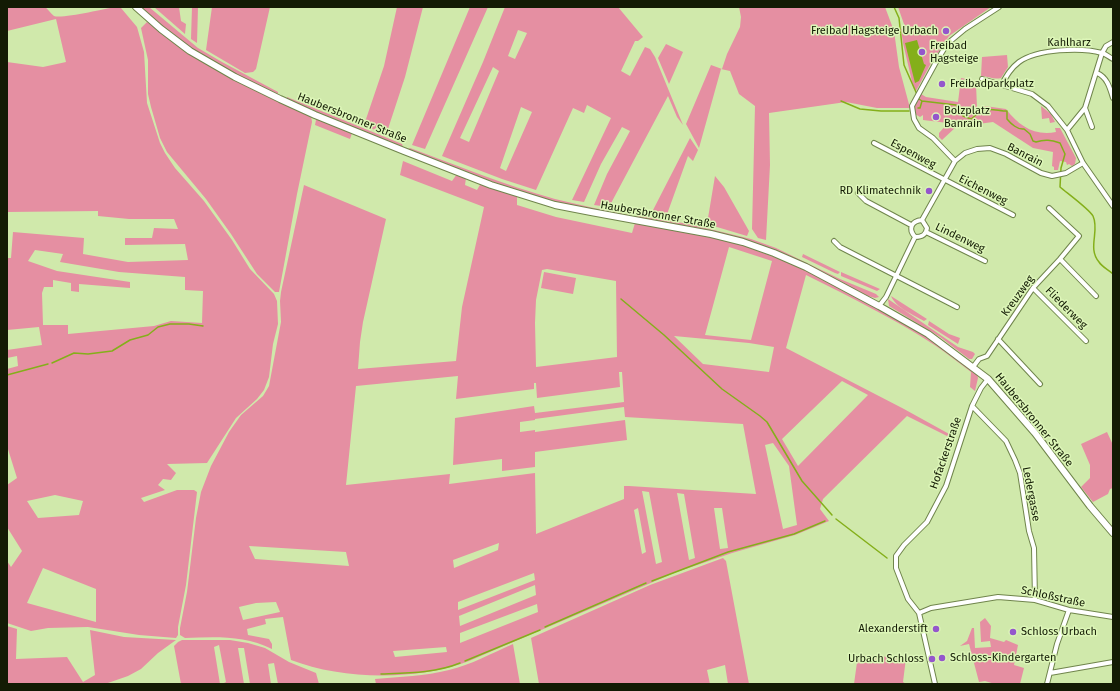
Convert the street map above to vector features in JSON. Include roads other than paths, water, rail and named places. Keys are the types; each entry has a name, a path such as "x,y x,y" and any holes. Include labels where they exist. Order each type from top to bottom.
{"street":[{"name":"Haubersbronner Straße","path":"136,7 161,29 190,51 235,77 315,115 404,151 491,185 555,205 711,234 743,242 774,253 806,267 879,306 928,334 988,379 1035,433 1090,506 1113,533"},
{"path":"955,161 942,147 919,128 914,120 912,106 944,50 952,39 999,7"},
{"name":"Kahlharz","path":"1067,130 1085,108 1102,53 1106,46 1113,42"},
{"name":"Kahlharz","path":"1002,84 1008,71 1020,61 1046,51 1078,50 1102,53 1113,59"},
{"path":"1097,73 1104,78 1109,85 1113,98"},
{"path":"982,78 1032,94 1048,106 1067,130 1083,163 1113,206"},
{"path":"1085,108 1092,127"},
{"name":"Espenweg","path":"874,143 944,180"},
{"name":"Banrain","path":"922,220 955,161 965,153 977,149 990,148 1006,154 1041,173 1054,175 1066,173 1083,163"},
{"name":"Eichenweg","path":"944,180 1013,215"},
{"path":"858,193 866,201 911,225"},
{"name":"Kreuzweg","path":"973,367 979,358 986,356 1033,288 1060,259 1078,236 1049,208"},
{"path":"911,225 914,222 922,220 927,228 924,235 915,237"},
{"path":"911,225 911,230 915,237"},
{"name":"Lindenweg","path":"926,232 985,261"},
{"path":"879,306 915,237"},
{"path":"834,241 840,247 957,307"},
{"path":"1060,259 1096,296"},
{"name":"Fliederweg","path":"1033,288 1086,341"},
{"path":"998,339 1040,384"},
{"name":"Hofackerstraße","path":"935,684 919,613 908,599 896,568 896,556 904,545 927,522 946,486 972,406 981,388 988,379"},
{"name":"Ledergasse","path":"972,406 1006,441 1020,473 1029,531 1034,548 1035,600"},
{"name":"Schloßstraße","path":"919,613 931,608 998,597 1035,600 1069,610 1113,617"},
{"path":"1047,684 1057,644 1069,610"},
{"path":"1050,672 1113,662"}],"waterway":[{"path":"894,7 899,18 904,65 919,99 922,101 956,105 961,110 963,116 971,119 984,110 990,109 1007,111 1007,119 1017,128 1024,129 1030,134 1033,141 1048,140 1060,143 1065,154 1061,168 1060,187 1083,205 1093,216 1095,222 1094,251 1096,257 1099,262 1113,274"},
{"path":"841,101 860,109 909,111"},
{"path":"918,108 920,108 922,101"},
{"path":"621,299 664,335 722,389 767,422 802,481 832,515"},
{"path":"52,363 74,353 88,354 112,351 130,340 148,335 158,327 170,324 203,326"},
{"path":"7,375 48,364"},
{"path":"836,519 887,558"},
{"path":"652,581 728,552 794,534 825,521"},
{"path":"545,627 646,583"},
{"path":"465,661 540,630"},
{"path":"381,674 431,671 460,663"}],"place":[{"name":"Freibad Hagsteige Urbach","path":"946,31"},
{"name":"Freibad Hagsteige","path":"922,52"},
{"name":"Freibadparkplatz","path":"942,84"},
{"name":"Bolzplatz Banrain","path":"936,117"},
{"name":"RD Klimatechnik","path":"929,191"},
{"name":"Alexanderstift","path":"936,629"},
{"name":"Schloss Urbach","path":"1013,632"},
{"name":"Schloss-Kindergarten","path":"942,658"},
{"name":"Urbach Schloss","path":"932,659"}]}
